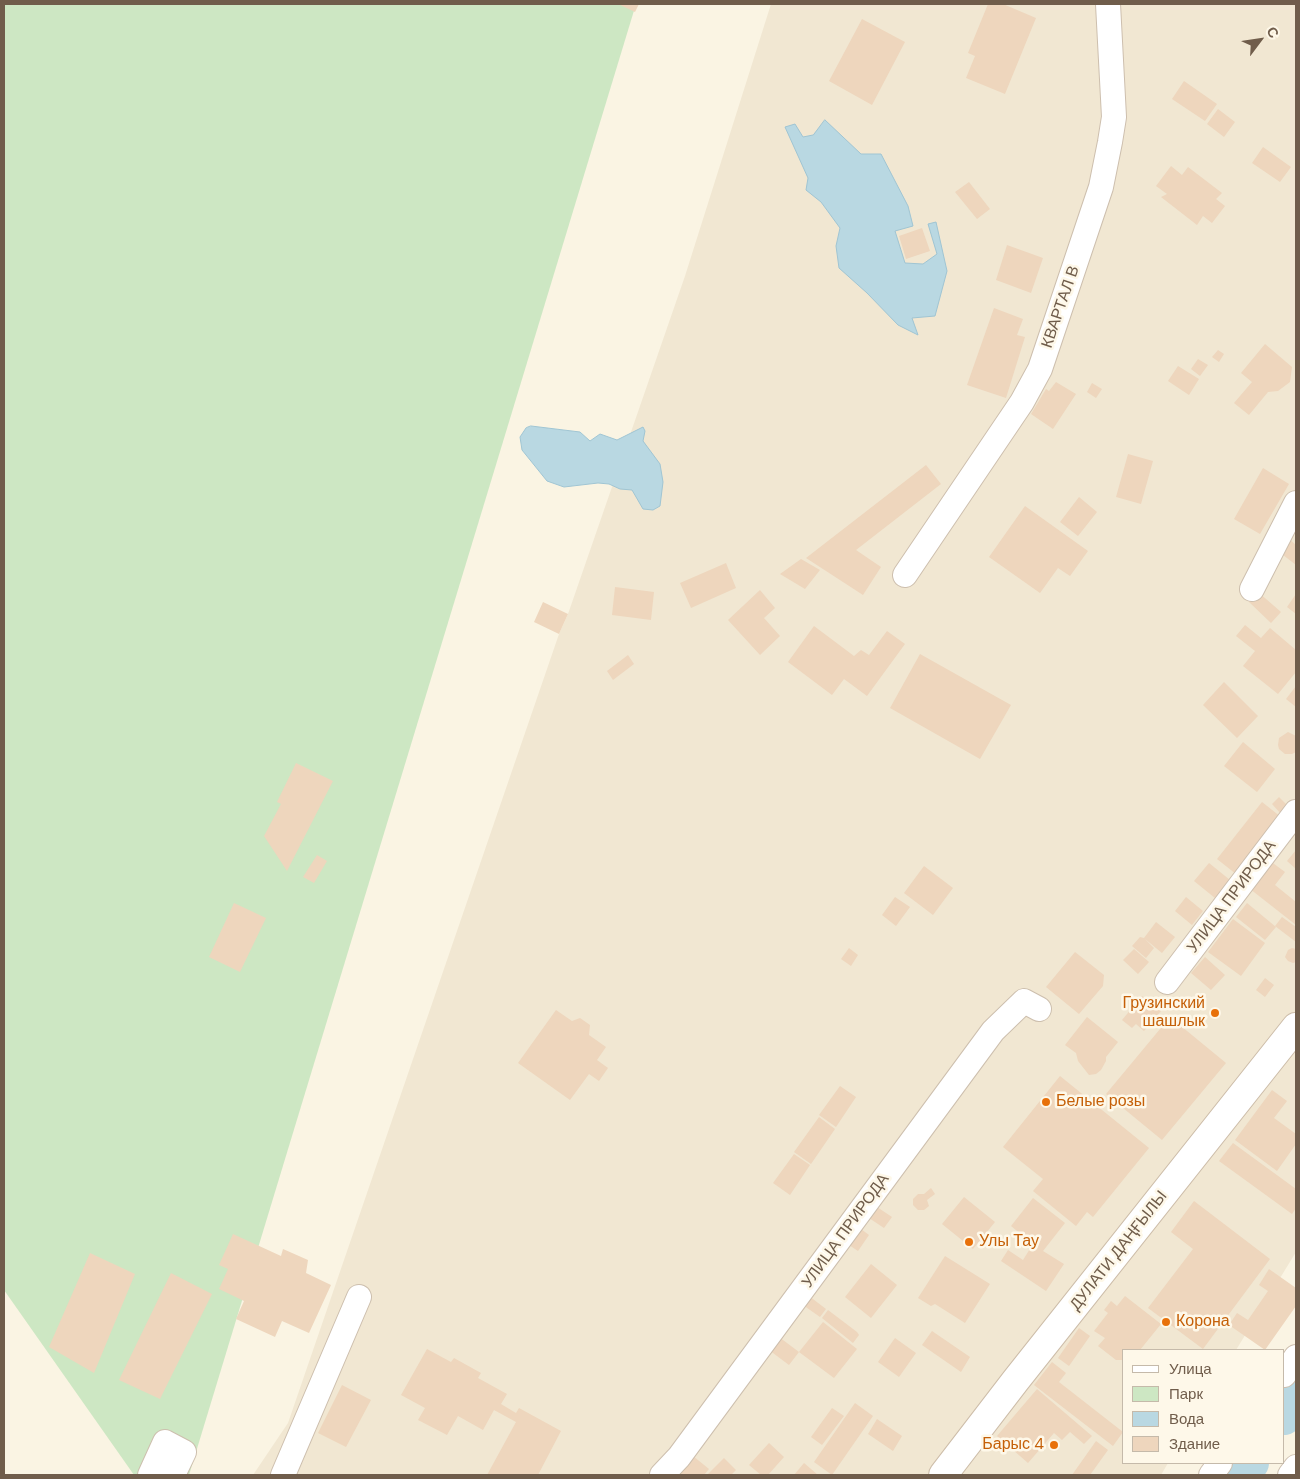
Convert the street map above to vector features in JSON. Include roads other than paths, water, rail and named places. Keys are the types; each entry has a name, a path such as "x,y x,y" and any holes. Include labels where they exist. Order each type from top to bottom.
{"main road":[{"name":"ДУЛАТИ ДАҢҒЫЛЫ","path":"943,1475 1296,1027"}],"street":[{"name":"КВАРТАЛ В","path":"905,575 1022,402 1040,369 1101,187 1110,142 1114,117 1108,4"},
{"path":"1252,589 1296,503"},
{"name":"УЛИЦА ПРИРОДА","path":"1167,982 1296,812"},
{"name":"УЛИЦА ПРИРОДА","path":"662,1475 679,1457 994,1031 1024,1002 1039,1009"},
{"path":"283,1475 359,1297"},
{"path":"1285,1373 1296,1357"},
{"path":"150,1475 165,1442 184,1452 173,1475"},
{"path":"1211,1475 1219,1464"},
{"path":"1290,1475 1296,1467"}],"water":[{"path":"825,120 861,154 881,154 908,206 913,226 895,231 905,263 923,264 937,254 928,224 936,222 947,271 935,316 912,318 918,335 898,325 839,268 836,246 840,228 821,202 806,190 808,178 785,127 795,124 803,137 813,135"},
{"path":"531,426 580,432 590,441 600,434 617,440 643,427 645,431 643,441 660,464 663,482 660,506 653,510 643,509 632,490 620,489 609,484 598,483 564,487 547,481 522,450 520,437 526,428"}],"waterway":[{"path":"1285,1416 1296,1399"},
{"path":"1242,1475 1250,1464"}],"place":[{"name":"Грузинский шашлык","path":"1215,1013"},
{"name":"Белые розы","path":"1046,1102"},
{"name":"Улы Тау","path":"969,1242"},
{"name":"Корона","path":"1166,1322"},
{"name":"Барыс 4","path":"1054,1445"}]}
